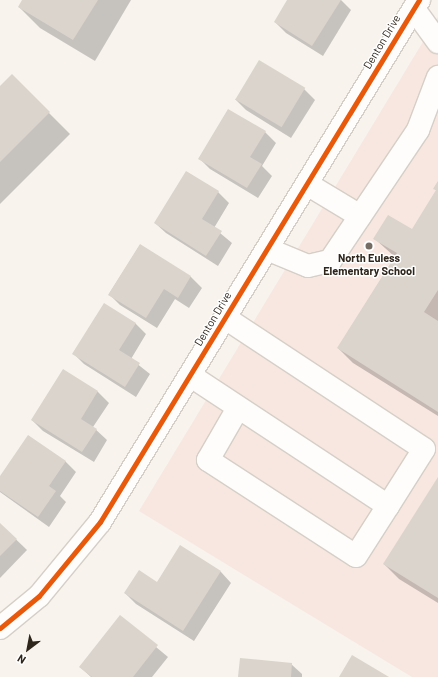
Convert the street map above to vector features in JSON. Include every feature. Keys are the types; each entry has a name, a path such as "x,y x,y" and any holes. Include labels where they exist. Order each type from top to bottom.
{"street":[{"path":"417,4 438,42"},
{"name":"Denton Drive","path":"0,628 39,596 100,522 191,376 417,4"},
{"path":"267,249 308,266 330,261 418,130 438,77"},
{"path":"307,184 360,216"},
{"path":"225,318 424,449 356,556 208,460 238,408"},
{"path":"191,376 388,506"}],"shaded area":[{"name":"North Euless Elementary School","path":"438,17 438,677 412,677 139,511"}],"building":[{"path":"22,0 98,0 73,40 18,7"},
{"path":"287,0 341,0 312,46 274,22"},
{"path":"259,60 305,88 282,127 235,99"},
{"path":"12,74 50,112 0,162 0,86"},
{"path":"228,109 266,131 250,157 262,164 247,188 198,159"},
{"path":"186,171 219,191 202,219 222,231 206,256 154,223"},
{"path":"438,181 438,290 424,312 438,321 438,412 337,348 397,253 373,239 388,215 412,229 436,190 433,189"},
{"path":"140,244 191,276 178,298 164,289 146,318 108,295"},
{"path":"104,303 136,323 119,350 140,363 125,387 72,354"},
{"path":"63,369 98,391 81,419 97,429 82,452 31,420"},
{"path":"28,435 66,461 49,486 56,491 38,517 0,491 0,476"},
{"path":"438,477 438,598 383,564"},
{"path":"0,523 17,539 0,556"},
{"path":"180,545 221,571 183,631 124,593 139,570 157,582"},
{"path":"120,615 158,645 133,677 92,677 79,667"},
{"path":"352,655 389,677 339,677"},
{"path":"240,658 292,663 291,677 238,677"}],"cycle path":[{"path":"0,628 39,596 100,522 419,0"}],"place":[{"name":"North Euless Elementary School","path":"369,246"}]}
